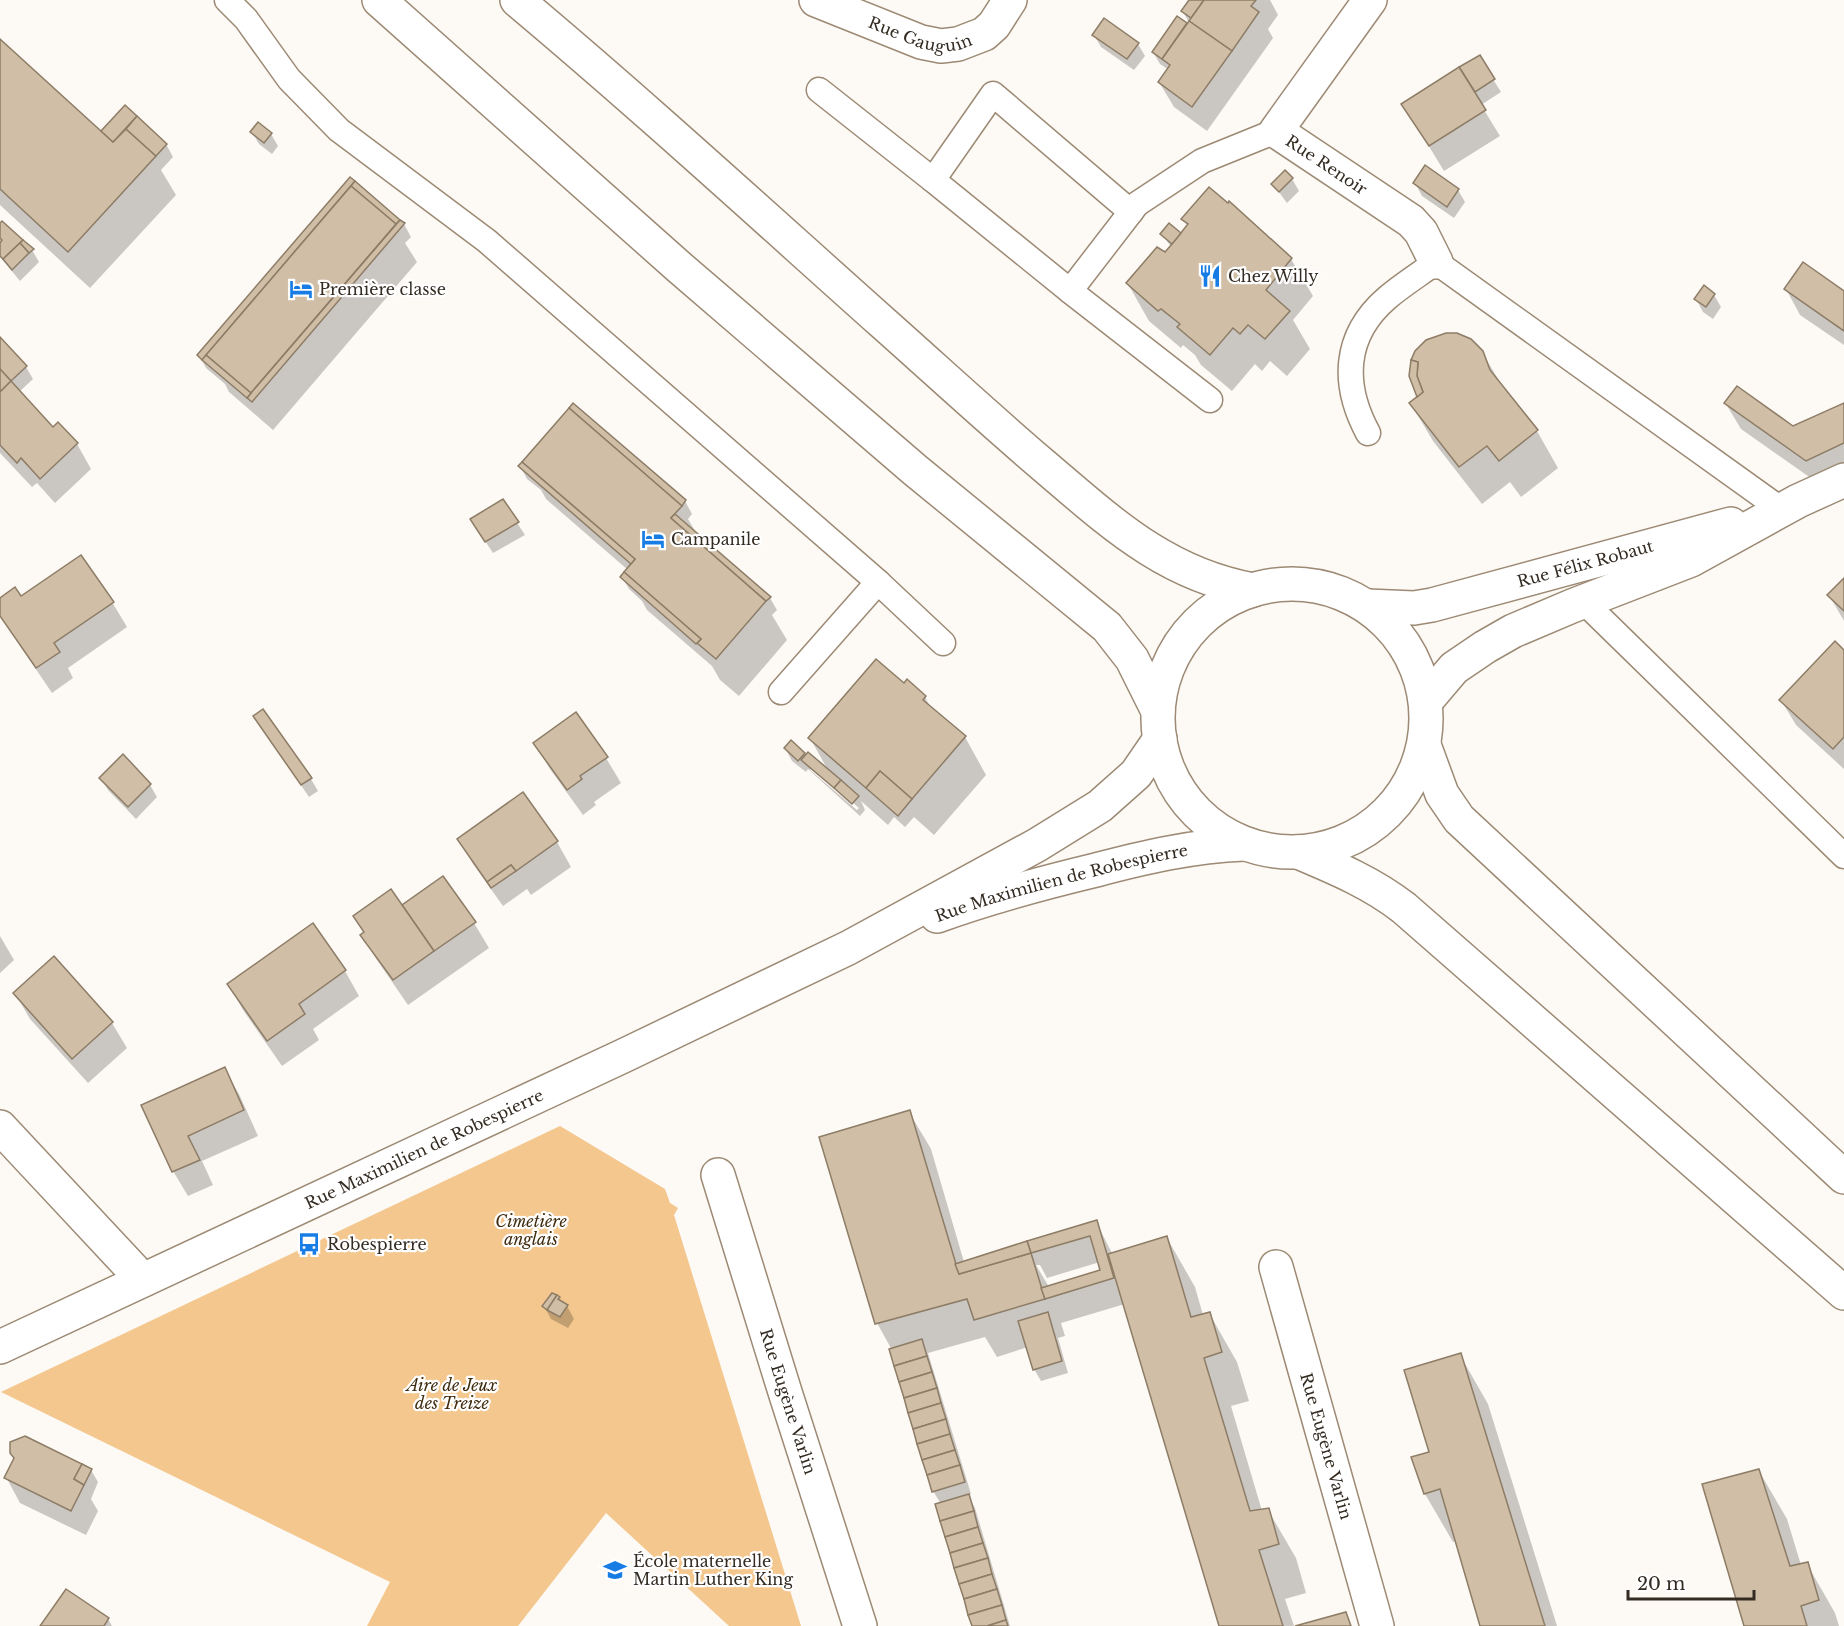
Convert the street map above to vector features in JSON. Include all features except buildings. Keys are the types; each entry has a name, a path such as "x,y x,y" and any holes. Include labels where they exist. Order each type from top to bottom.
{"main road":[{"path":"379,0 679,267 915,470 1107,627 1132,659 1159,725 1170,773 1188,803 1208,823 1245,844 1270,851 1298,852 1341,844 1368,830 1400,799 1421,760 1427,716 1419,673 1407,647 1389,625 1367,606 1341,593 1312,585 1282,584 1253,590 1226,602 1191,630 1174,654 1163,682 1159,725"},
{"path":"517,0 594,64 1020,446 1101,514 1142,544 1180,567 1223,585 1253,590"},
{"name":"Rue Gauguin","path":"816,0 921,42 941,46 958,44 984,34 994,25 1010,0"},
{"name":"Rue Renoir","path":"1370,0 1276,131 1411,221 1421,232 1436,262"},
{"name":"Rue Félix Robaut","path":"1367,606 1414,608 1432,605 1706,532 1788,504 1844,480"},
{"name":"Rue Félix Robaut","path":"1426,701 1454,668 1485,647 1536,621 1691,560 1788,504"},
{"name":"Rue Maximilien de Robespierre","path":"0,1347 623,1056 848,948 1037,845 1100,806 1136,774 1159,725"},
{"path":"1424,745 1442,794 1459,819 1844,1177"},
{"name":"Rue Maximilien de Robespierre","path":"848,948 964,906 1065,877 1184,849 1245,844"},
{"path":"1298,852 1354,876 1404,908 1844,1293"},
{"path":"0,1127 143,1280"},
{"name":"Rue Eugène Varlin","path":"718,1175 860,1626"},
{"name":"Rue Eugène Varlin","path":"1276,1267 1377,1626"}],"lane":[{"path":"227,0 246,19 289,79 339,130 487,241 878,582 943,643"},
{"path":"819,90 1070,291 1210,399"},
{"path":"933,180 993,94 1131,212"},
{"path":"1070,291 1137,204 1202,161 1276,131"},
{"path":"1368,433 1358,414 1350,374 1352,354 1359,335 1369,318 1386,299 1436,262 1788,504"},
{"path":"781,693 878,582"},
{"path":"1584,602 1844,856"}],"green space":[{"name":"Aire de Jeux des Treize","path":"560,1126 665,1189 670,1203 678,1208 674,1215 801,1626 729,1626 606,1513 518,1626 367,1626 390,1582 1,1392"}],"place":[{"name":"Chez Willy","path":"1210,276"},
{"name":"Première classe","path":"301,289"},
{"name":"Campanile","path":"653,539"},
{"name":"Robespierre","path":"309,1244"},
{"name":"École maternelle Martin Luther King","path":"615,1570"}],"park label":[{"name":"Cimetière anglais","path":"531,1230"}]}
